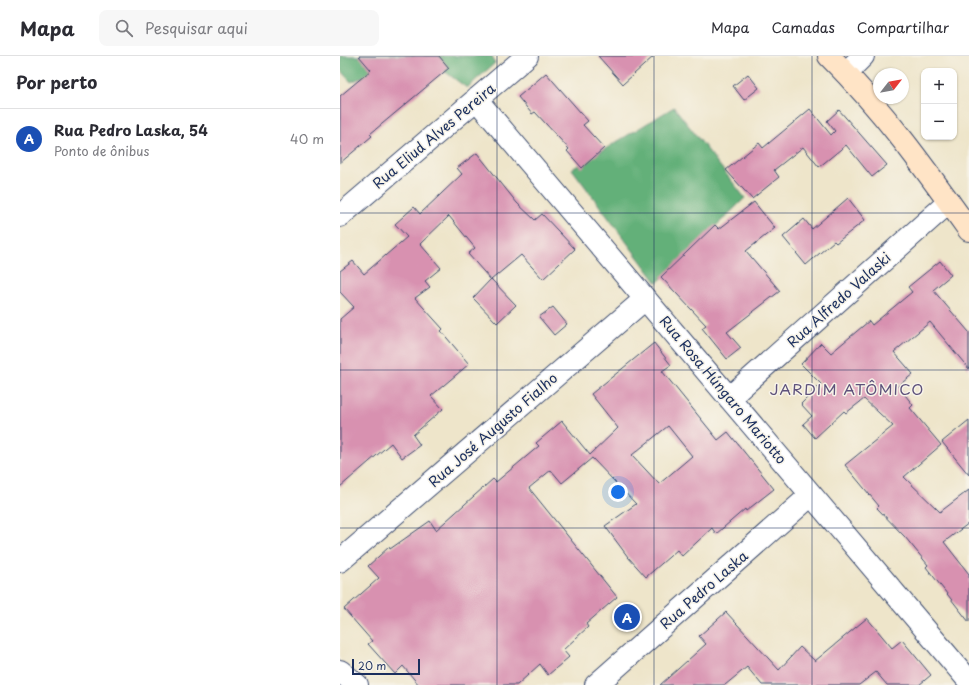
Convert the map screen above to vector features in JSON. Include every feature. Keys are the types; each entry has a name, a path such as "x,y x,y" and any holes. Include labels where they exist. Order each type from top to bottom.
{"main road":[{"path":"828,56 846,73 898,131 969,230"}],"street":[{"name":"Rua Eliud Alves Pereira","path":"340,216 527,56"},
{"path":"846,73 863,56"},
{"name":"Rua Rosa Húngaro Mariotto","path":"476,100 969,681"},
{"name":"Rua Alfredo Valaski","path":"729,398 949,202"},
{"name":"Rua José Augusto Fialho","path":"340,561 645,299"},
{"name":"Rua Pedro Laska","path":"596,685 811,495"},
{"path":"340,671 357,685"}],"green space":[{"path":"340,56 414,56 351,82 340,70"},
{"path":"424,56 492,56 495,63 467,88"},
{"path":"674,107 745,198 657,283 572,169"}],"building":[{"path":"359,56 439,56 449,68 370,134 372,136 340,163 340,96 371,70"},
{"path":"598,56 654,56 623,84"},
{"path":"546,73 588,121 583,125 604,148 582,168 567,151 569,149 535,112 532,114 518,97"},
{"path":"748,74 759,88 744,100 733,86"},
{"path":"810,109 831,135 835,131 827,121 839,110 887,165 872,177 846,145 819,167 803,147 774,170 779,177 752,199 726,170 759,143 763,148"},
{"path":"477,153 517,203 535,220 542,214 575,249 543,279 521,255 491,280 468,254 475,248 449,216 420,244 441,268 425,281 430,287 415,298 443,329 441,331 469,364 431,396 443,409 413,435 420,445 402,458 391,443 340,487 340,319 354,307 340,292 340,271 353,261 364,274 407,237 395,224 414,207 420,214 462,174 457,168"},
{"path":"848,198 865,220 836,243 834,241 806,265 783,237 804,219 812,229"},
{"path":"754,202 775,228 746,251 780,291 727,332 741,348 727,359 702,328 706,325 661,277 715,225 719,229"},
{"path":"940,261 951,275 933,290 969,332 969,369 930,322 894,352 913,374 898,386 913,405 910,408 941,445 904,477 940,512 969,490 969,523 944,542 969,574 969,622 926,567 928,565 905,537 877,508 879,506 845,465 893,426 864,399 846,413 844,411 815,438 803,424 812,416 801,404 821,384 801,364 821,343 831,353 869,321 872,325 912,292 908,287"},
{"path":"491,279 516,305 497,323 473,298"},
{"path":"553,307 567,324 554,335 539,317"},
{"path":"654,343 671,365 662,371 718,440 728,432 774,489 746,511 745,509 716,534 712,528 682,556 677,550 646,577 628,557 605,526 636,504 592,458 562,483 551,470 529,488 617,597 586,624 588,627 563,650 569,657 548,675 540,664 517,685 419,685 403,666 395,674 368,644 372,641 344,609 379,578 368,566 389,547 390,549 430,521 436,530 493,479 496,482 539,446 536,443 562,421 590,455 618,428 591,394","holes":["668,426 692,456 659,484 632,455"]},
{"path":"969,420 969,475 942,442"},
{"path":"726,612 779,670 800,647 815,661 867,618 892,648 902,640 931,675 919,685 887,685 876,672 859,685 762,685 747,667 725,685 660,685 706,644 699,636"}],"place":[{"name":"Rua Pedro Laska, 54","path":"627,617"}],"district":[{"name":"JARDIM ATÔMICO","path":"847,390"}]}
